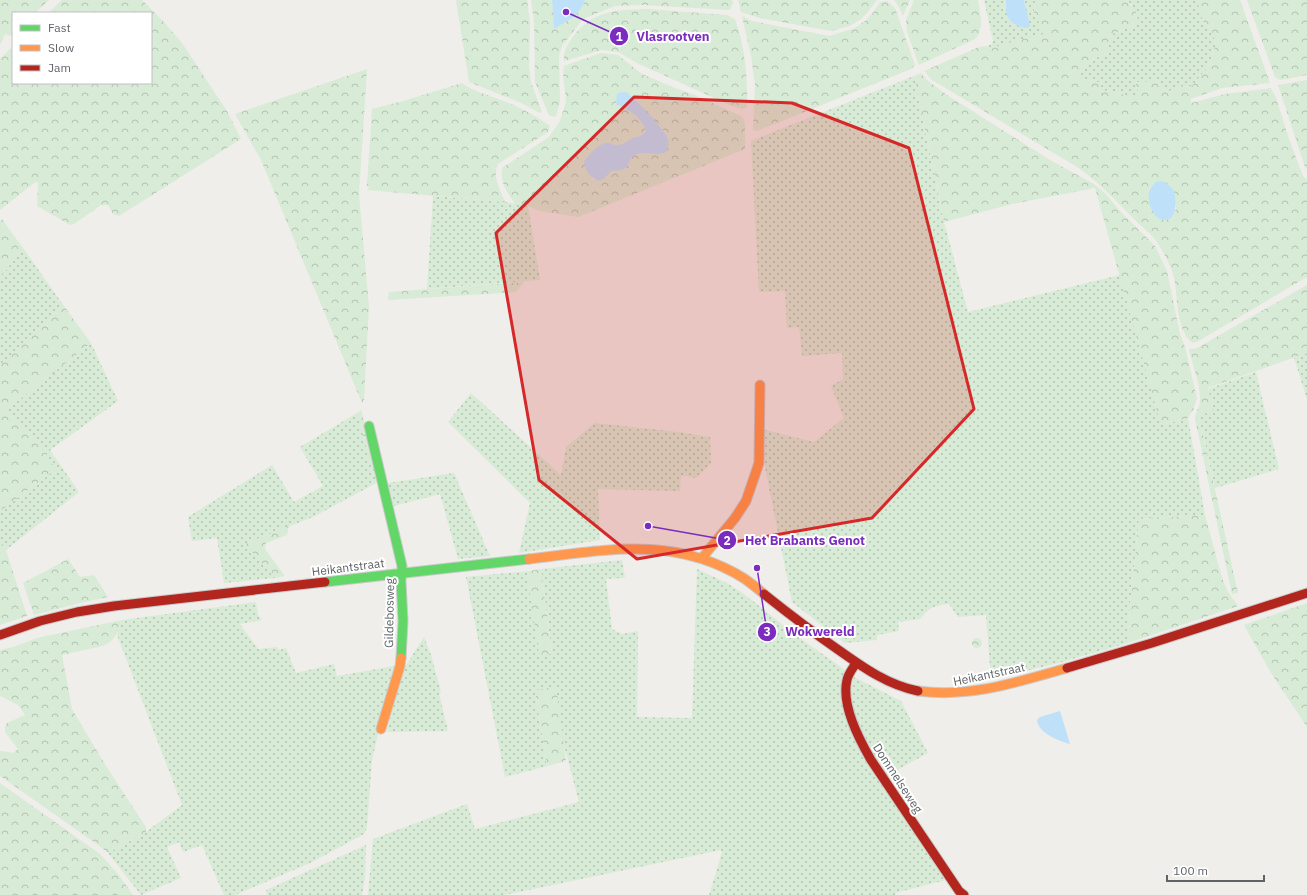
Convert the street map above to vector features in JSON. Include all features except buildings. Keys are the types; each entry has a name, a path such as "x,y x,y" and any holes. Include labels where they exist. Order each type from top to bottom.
{"street":[{"path":"702,558 736,518 746,501 759,463 760,385"},
{"name":"Gildebosweg","path":"369,426 402,566 401,581 403,620 400,666 381,730"},
{"name":"Heikantstraat","path":"0,634 77,612 107,607 636,548 672,550 702,558 733,572 746,580 784,611 856,662 890,682 917,691 948,695 991,689 1116,655 1307,593"},
{"name":"Dommelseweg","path":"856,662 847,679 846,690 853,721 863,745 875,766 959,891 964,895"}],"highlighted area":[{"path":"634,97 792,103 909,148 974,409 872,518 637,559 539,480 496,233"}],"green space":[{"path":"0,0 49,0 36,12 12,12 12,35 10,36 5,34 0,45"},
{"path":"62,0 142,0 182,43 227,111 241,139 119,216 113,214 108,205 101,205 74,224 70,225 37,206 37,182 0,210 0,59 12,47 12,84 152,84 152,12 49,12"},
{"path":"456,0 527,0 530,22 529,65 531,82 542,112 540,113 521,103 469,82"},
{"path":"531,0 552,0 554,28 569,20 576,14 585,0 732,0 733,3 730,10 643,5 615,6 583,19 562,46 559,55 560,102 556,116 554,117 549,115 535,82 534,22"},
{"path":"738,0 877,0 861,19 850,26 831,31 759,18 741,12"},
{"path":"894,0 910,0 903,16 899,7"},
{"path":"914,0 978,0 981,15 981,26 978,35 975,39 919,65 907,32 906,20"},
{"path":"984,0 1006,0 1005,7 1009,20 1022,28 1026,6 1024,0 1035,0 1034,13 1045,34 990,49 987,46 992,44 993,41"},
{"path":"1035,0 1126,0 1136,13 1138,24 1112,34 1108,46 1108,53 1091,60 1079,73 1083,79 1102,83 1099,92 1101,95 1107,90 1129,96 1136,95 1138,89 1135,86 1137,82 1155,81 1162,83 1164,90 1167,92 1179,87 1192,86 1209,66 1216,43 1211,30 1203,21 1197,0 1240,0 1270,83 1222,88 1191,99 1191,103 1225,94 1271,88 1276,98 1303,176 1307,180 1307,277 1197,342 1192,343 1186,336 1179,318 1176,289 1171,268 1160,247 1150,234 1100,186 1077,167 932,80 924,71 979,47 987,46 990,49 1045,34 1034,13","holes":["1161,181 1172,188 1176,209 1169,219"]},
{"path":"1126,0 1197,0 1203,21 1211,30 1216,43 1209,66 1192,86 1179,87 1167,92 1137,82 1135,86 1138,89 1137,95 1129,96 1107,90 1101,95 1099,92 1102,83 1083,79 1079,73 1091,60 1108,53 1108,46 1112,34 1138,24 1132,5"},
{"path":"1247,0 1307,0 1307,75 1280,80 1275,77"},
{"path":"887,1 895,8 915,65 911,69 757,131 753,130 755,85 751,56 742,16 752,21 829,36 855,28 872,14 880,2"},
{"path":"647,9 727,15 735,19 745,63 747,108 742,109 734,107 639,64 618,52 602,50 564,61 565,51 568,44 580,29 588,22 605,13 614,11"},
{"path":"601,53 618,55 642,74 695,95 741,116 745,123 745,149 578,217 540,211 528,206 515,204 503,183 502,168 549,137 560,121 566,101 563,74 564,66","holes":["628,93 663,130 668,138 661,154 637,154 633,156 628,165 611,171 604,179 594,180 591,176 609,143 619,145 646,131 637,117 624,108"]},
{"path":"367,69 359,194 369,307 364,400 362,403 261,160 235,114"},
{"path":"921,73 927,80 947,95 1050,160 1094,184 1105,193 1120,211 1155,246 1167,271 1180,334 1185,347 1197,398 1193,410 1188,418 1161,425 1095,188 1012,204 944,222 914,76"},
{"path":"914,76 944,222 968,312 1120,275 1161,425 1188,418 1205,515 1139,519 1130,604 1128,643 1059,663 991,679 986,615 958,617 949,604 932,608 920,619 898,622 899,631 877,635 877,640 845,643 792,602 765,468 765,430 814,442 844,418 831,386 843,379 842,353 802,356 799,327 787,328 785,291 759,292 751,141"},
{"path":"1307,80 1307,170 1278,85"},
{"path":"462,83 475,90 518,107 550,126 548,132 498,164 496,169 496,178 505,202 367,190 370,187 367,186 372,109"},
{"path":"433,196 505,202 528,206 540,280 427,289"},
{"path":"2,219 23,248 0,278 0,221"},
{"path":"23,248 64,306 0,365 0,278"},
{"path":"524,282 516,292 388,300 389,292"},
{"path":"1307,285 1307,353 1208,388 1213,409 1199,417 1238,593 1232,594 1195,419 1200,403 1200,395 1198,381 1189,349 1197,348"},
{"path":"64,306 91,343 5,411 41,448 53,464 55,470 0,511 0,365"},
{"path":"91,343 118,401 50,450 79,492 6,550 0,540 0,511 55,470 42,449 5,411"},
{"path":"1307,353 1307,399 1294,358"},
{"path":"1256,372 1279,469 1215,488 1199,417 1213,409 1208,389"},
{"path":"471,393 561,475 566,447 595,423 710,437 711,463 696,478 681,475 680,491 598,489 600,540 519,553 530,503 448,422"},
{"path":"361,410 374,458 370,460 357,413"},
{"path":"357,413 370,459 374,458 380,481 313,517 247,543 247,545 275,578 224,583 217,538 192,541 188,517 272,465 294,502 323,486 300,447"},
{"path":"454,473 490,556 458,559 440,494 394,506 388,483"},
{"path":"1205,515 1222,578 1228,592 1238,606 1128,643 1130,604 1139,519"},
{"path":"289,526 287,535 266,543 265,549 285,576 275,578 246,545 247,543"},
{"path":"0,540 6,550 27,616 0,625"},
{"path":"68,559 80,577 94,575 108,597 34,615 23,583"},
{"path":"622,560 625,578 606,579 612,629 622,634 638,631 637,717 692,718 697,569 727,583 744,594 797,636 845,670 842,687 847,712 946,880 895,893 895,895 709,895 722,852 721,850 504,895 368,895 373,839 467,804 475,829 579,802 565,749 535,691 547,766 505,777 466,577 529,571 527,573 552,653 541,569"},
{"path":"541,569 552,654 539,655 527,573 529,571"},
{"path":"256,602 258,615 262,620 240,624 258,649 277,647 279,650 286,648 296,673 334,664 337,676 394,666 372,760 367,827 364,834 310,863 235,895 224,895 202,845 183,852 179,842 167,847 181,878 141,895 108,853 146,832 182,805 117,635 122,620"},
{"path":"1307,603 1307,727 1271,673 1244,625"},
{"path":"122,620 116,636 107,644 62,655 72,709 106,766 146,827 146,832 108,853 0,776 0,751 13,753 18,749 5,732 5,727 7,723 25,715 18,705 0,696 0,650 37,638"},
{"path":"424,637 431,655 441,692 439,693 448,731 387,732 401,673"},
{"path":"975,638 979,638 981,639 981,647 975,648 972,645 972,641"},
{"path":"854,677 901,701 928,753 886,776 865,742 854,716 851,690"},
{"path":"556,687 566,761 547,766 535,690"},
{"path":"0,783 100,854 119,875 133,895 0,895"},
{"path":"366,845 365,877 362,895 267,895 266,890"}],"water":[{"path":"552,0 585,0 576,14 554,29"},
{"path":"1006,0 1024,0 1030,25 1029,27 1021,27 1010,21 1006,11"},
{"path":"621,92 628,93 657,123 668,139 668,147 666,152 662,153 642,153 635,155 631,158 626,168 611,171 602,180 597,180 594,179 588,172 584,161 593,151 605,143 621,144 640,136 646,131 638,117 616,103 617,94"},
{"path":"1161,181 1171,187 1175,196 1173,215 1168,220 1157,217 1150,205 1149,200 1149,192 1151,188 1156,182"},
{"path":"1060,711 1070,744 1050,736 1038,725 1037,720 1040,717"}],"traffic: fast":[{"path":"369,426 402,566 401,581 403,621 401,658"},
{"path":"325,582 529,559"}],"traffic: slow":[{"path":"702,558 735,518 746,501 759,463 760,385"},
{"path":"529,559 613,550 640,549 666,551 693,556 719,565 745,579 764,594"},
{"path":"381,729 400,666 401,658"},
{"path":"918,691 938,693 975,690 1012,683 1067,668"}],"traffic: jam":[{"path":"0,635 40,621 77,612 114,606 325,582"},
{"path":"1067,668 1152,643 1307,593"},
{"path":"764,594 867,670 897,685 918,691"},
{"path":"856,663 849,673 846,690 852,722 861,742 871,760 959,891 964,895"}],"place":[{"name":"Vlasrootven","path":"566,12"},
{"name":"Het Brabants Genot","path":"648,526"},
{"name":"Wokwereld","path":"757,568"}]}
